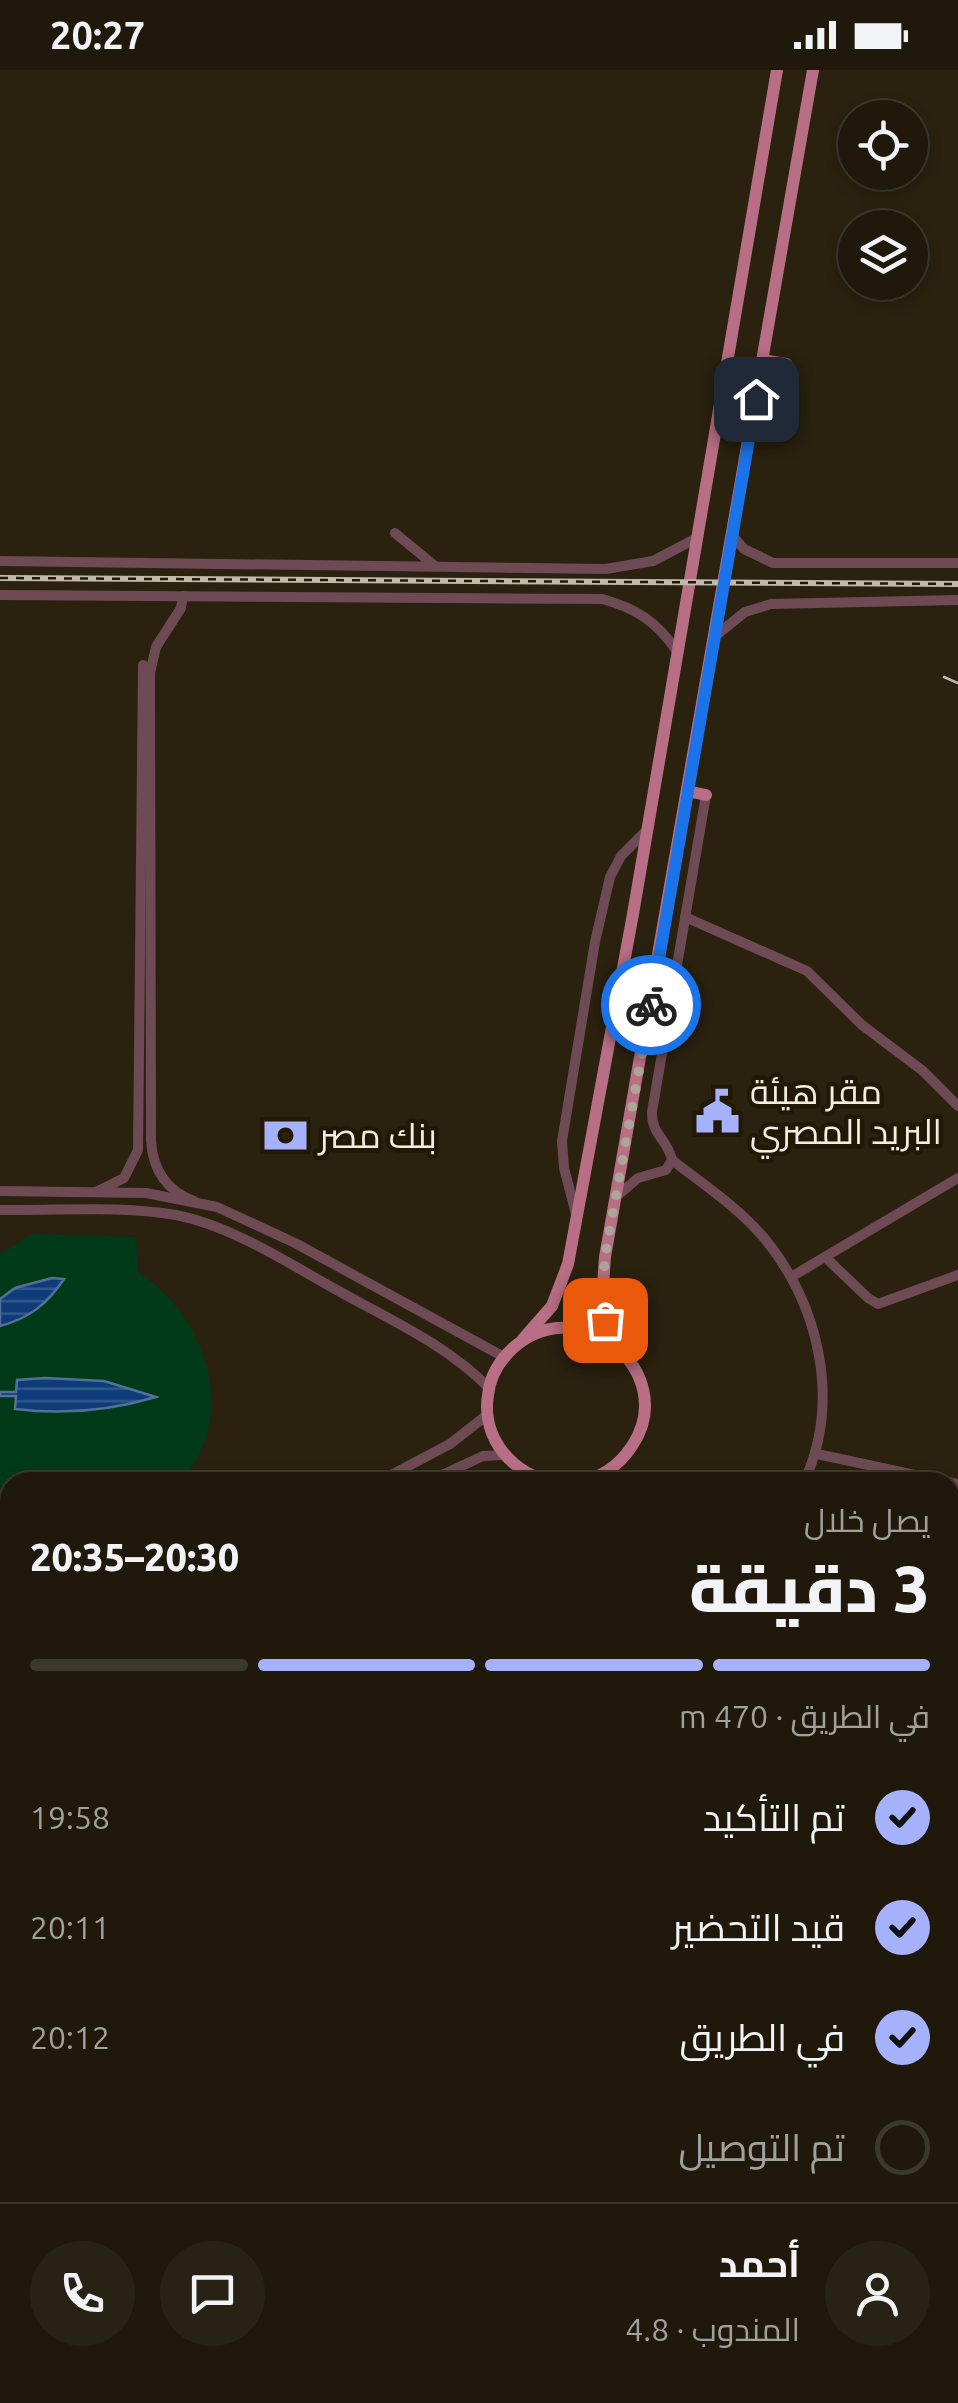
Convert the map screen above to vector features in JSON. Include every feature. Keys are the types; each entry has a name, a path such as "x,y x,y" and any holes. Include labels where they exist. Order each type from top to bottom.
{"main road":[{"path":"514,1472 490,1429 489,1388 504,1357 540,1324 561,1287 577,1219 777,70"},
{"path":"610,1340 602,1278 812,70"},
{"path":"762,360 786,364"},
{"path":"687,791 706,795"},
{"path":"524,1339 544,1330 567,1327 589,1331 610,1340 638,1375 644,1397 643,1420 636,1441 607,1472"},
{"path":"506,1457 524,1472"}],"street":[{"path":"395,533 436,566"},
{"path":"731,534 744,549 773,564 958,564"},
{"path":"0,561 630,566 664,556 696,539"},
{"path":"0,595 602,600 625,605 646,616 676,650"},
{"path":"146,894 150,673 159,640 181,608 182,596"},
{"path":"713,638 733,619 771,604 958,600"},
{"path":"143,665 152,1151 163,1178 194,1201"},
{"path":"706,795 652,1117 655,1133 672,1160 763,1237 790,1277 810,1319 820,1361 823,1416 817,1454 809,1472"},
{"path":"577,1219 564,1168 562,1141 595,942 614,866 628,846 647,830"},
{"path":"96,1192 124,1178 138,1150 146,916"},
{"path":"685,917 807,971 862,1025 923,1071 958,1106"},
{"path":"616,1196 638,1178 666,1170 672,1160"},
{"path":"790,1277 958,1178"},
{"path":"0,1191 146,1193 194,1201 278,1234 504,1357"},
{"path":"0,1210 148,1212 202,1222 435,1345 489,1388"},
{"path":"825,1257 878,1304 887,1304 958,1274"},
{"path":"397,1472 450,1444 487,1414"},
{"path":"817,1454 902,1472"},
{"path":"449,1472 483,1456 506,1457"}],"green space":[{"path":"32,1234 136,1237 138,1272 162,1291 182,1315 198,1341 207,1369 209,1427 199,1456 188,1472 0,1472 0,1254"}],"water":[{"path":"52,1278 64,1279 44,1303 20,1319 0,1326 0,1299 15,1288"},
{"path":"17,1380 104,1381 156,1397 104,1409 51,1412 15,1409 16,1396 0,1396 0,1392 16,1392"}],"tram line":[{"path":"944,677 958,683"}],"railway":[{"path":"0,578 958,584"}],"way so far":[{"path":"605,1320 605,1256 651,1005"}],"place":[{"name":"مقر هيئة البريد المصري","path":"717,1112"},
{"name":"بنك مصر","path":"286,1136"}],"route":[{"path":"651,1005 756,399"}]}
